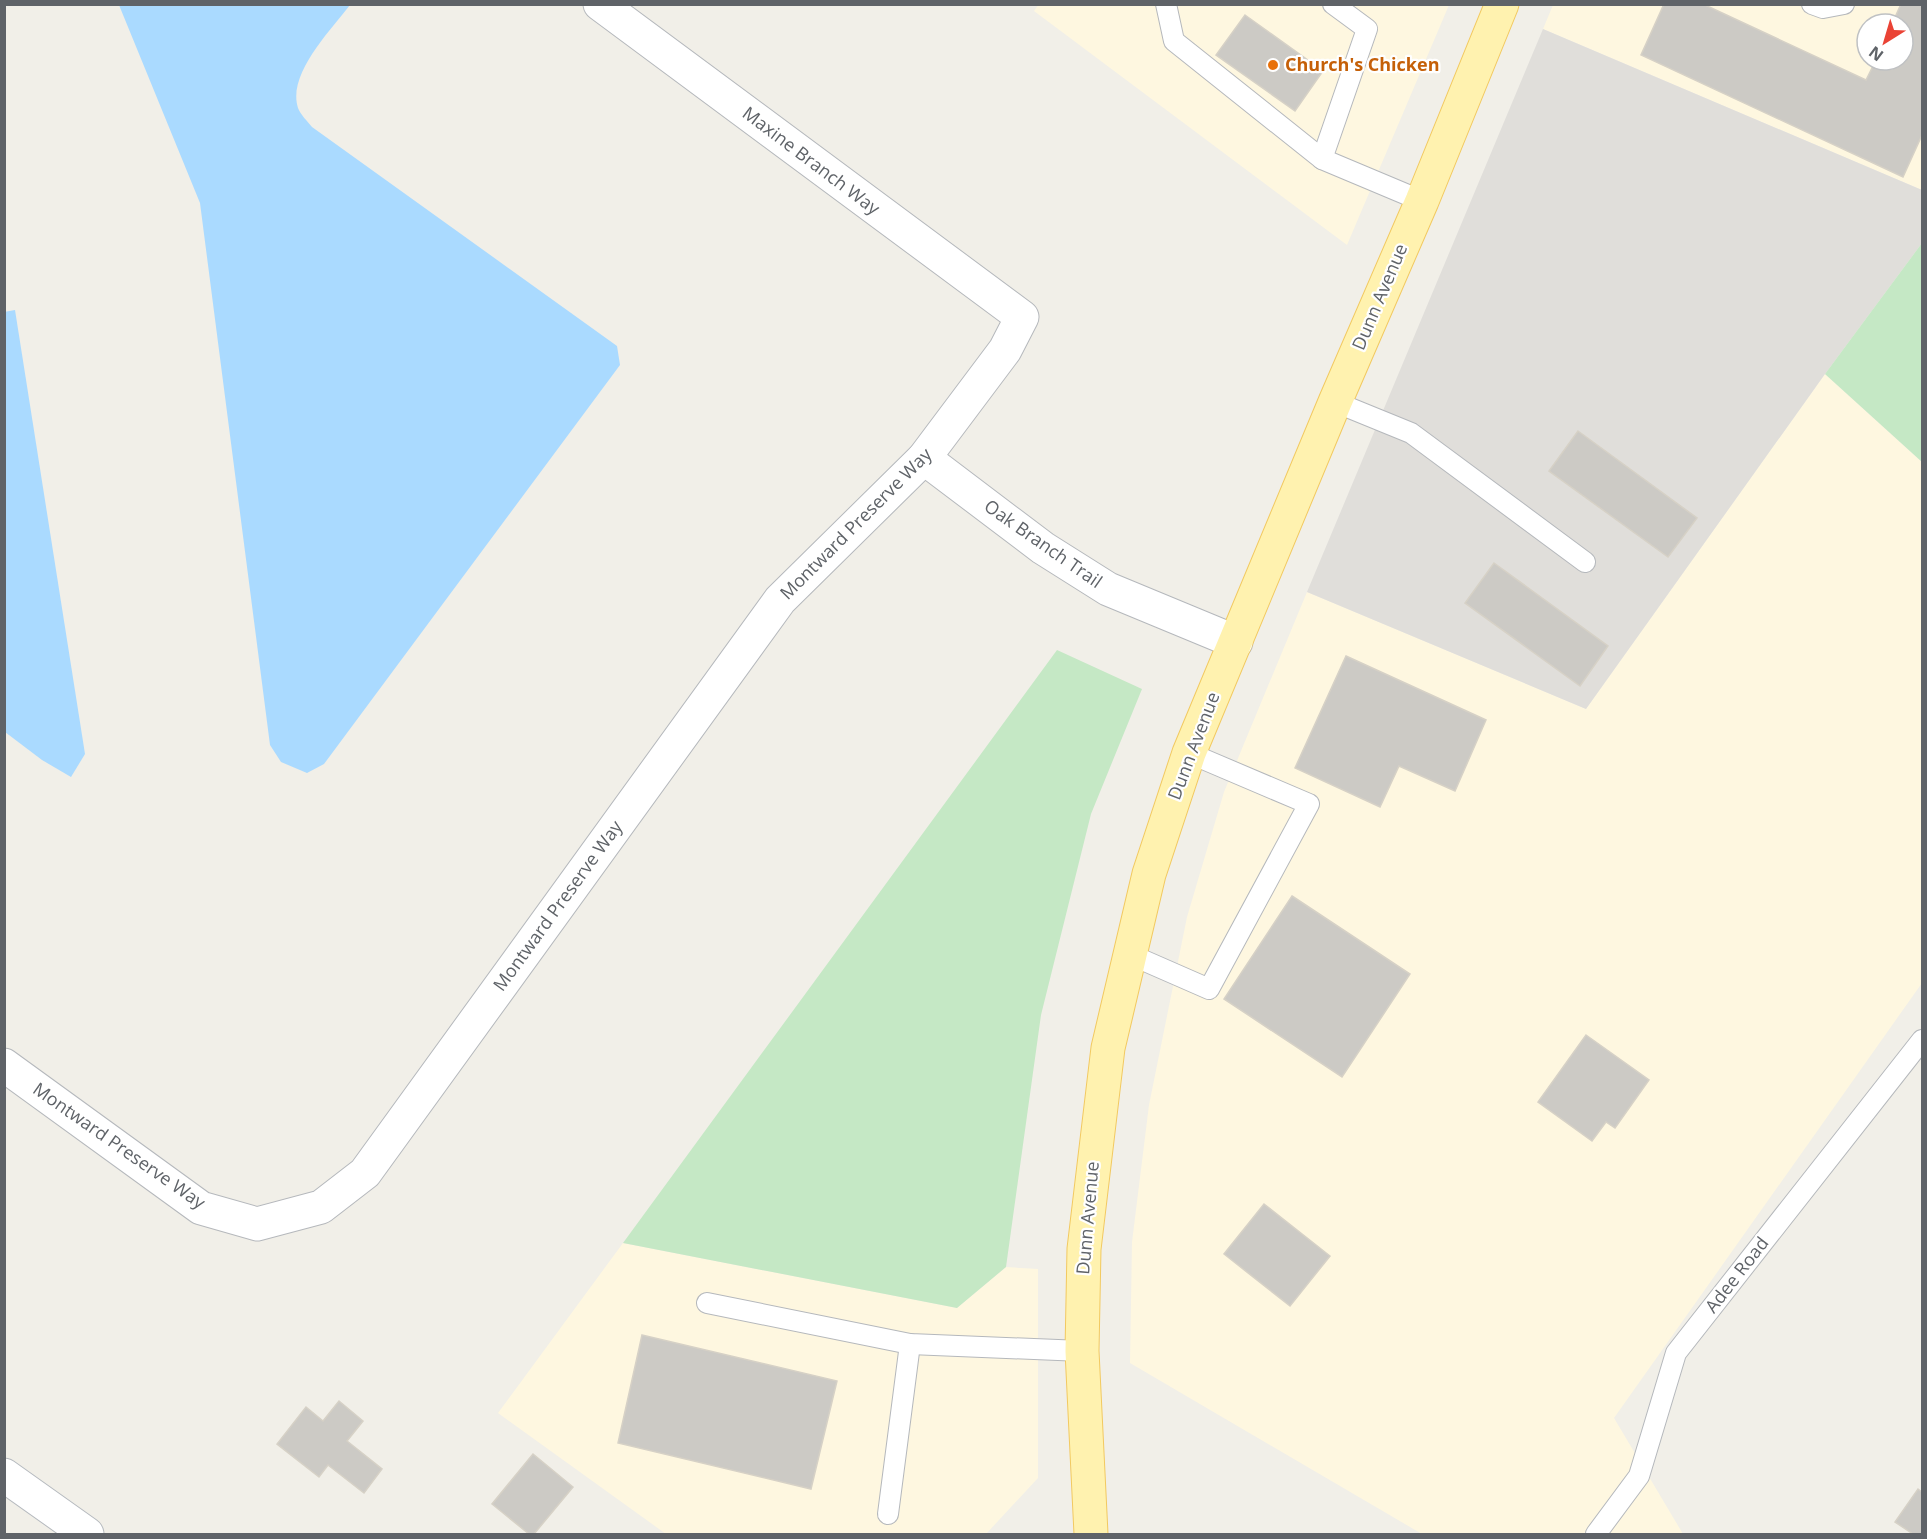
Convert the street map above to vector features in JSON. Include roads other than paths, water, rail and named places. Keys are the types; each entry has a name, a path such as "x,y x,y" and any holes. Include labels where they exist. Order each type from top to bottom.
{"main road":[{"name":"Dunn Avenue","path":"1091,1534 1082,1351 1084,1249 1108,1048 1149,874 1189,753 1335,402 1422,201 1502,4"}],"street":[{"name":"Maxine Branch Way","path":"600,4 1022,317"},
{"name":"Montward Preserve Way","path":"4,1065 201,1208 257,1224 321,1207 365,1173 780,600 924,458 1005,350 1022,317"},
{"name":"Oak Branch Trail","path":"924,458 1043,548 1108,589 1236,642"},
{"path":"4,1475 87,1534"}],"lane":[{"path":"1166,4 1174,41 1322,159 1422,201"},
{"path":"1322,159 1367,29 1333,4"},
{"path":"1812,4 1823,8 1844,4"},
{"path":"1335,402 1411,433 1585,562"},
{"path":"1130,954 1209,989 1309,804 1189,753"},
{"name":"Adee Road","path":"1596,1534 1639,1476 1676,1353 1923,1040"},
{"path":"707,1303 910,1344 1082,1351"},
{"path":"888,1514 910,1344"}],"water":[{"path":"119,5 350,5 322,40 305,67 296,95 298,108 302,115 312,127 617,346 620,365 324,764 307,773 281,762 270,745 200,203"},
{"path":"15,310 85,754 71,777 42,760 5,732 4,312"}],"place":[{"name":"Church's Chicken","path":"1273,65"}]}
